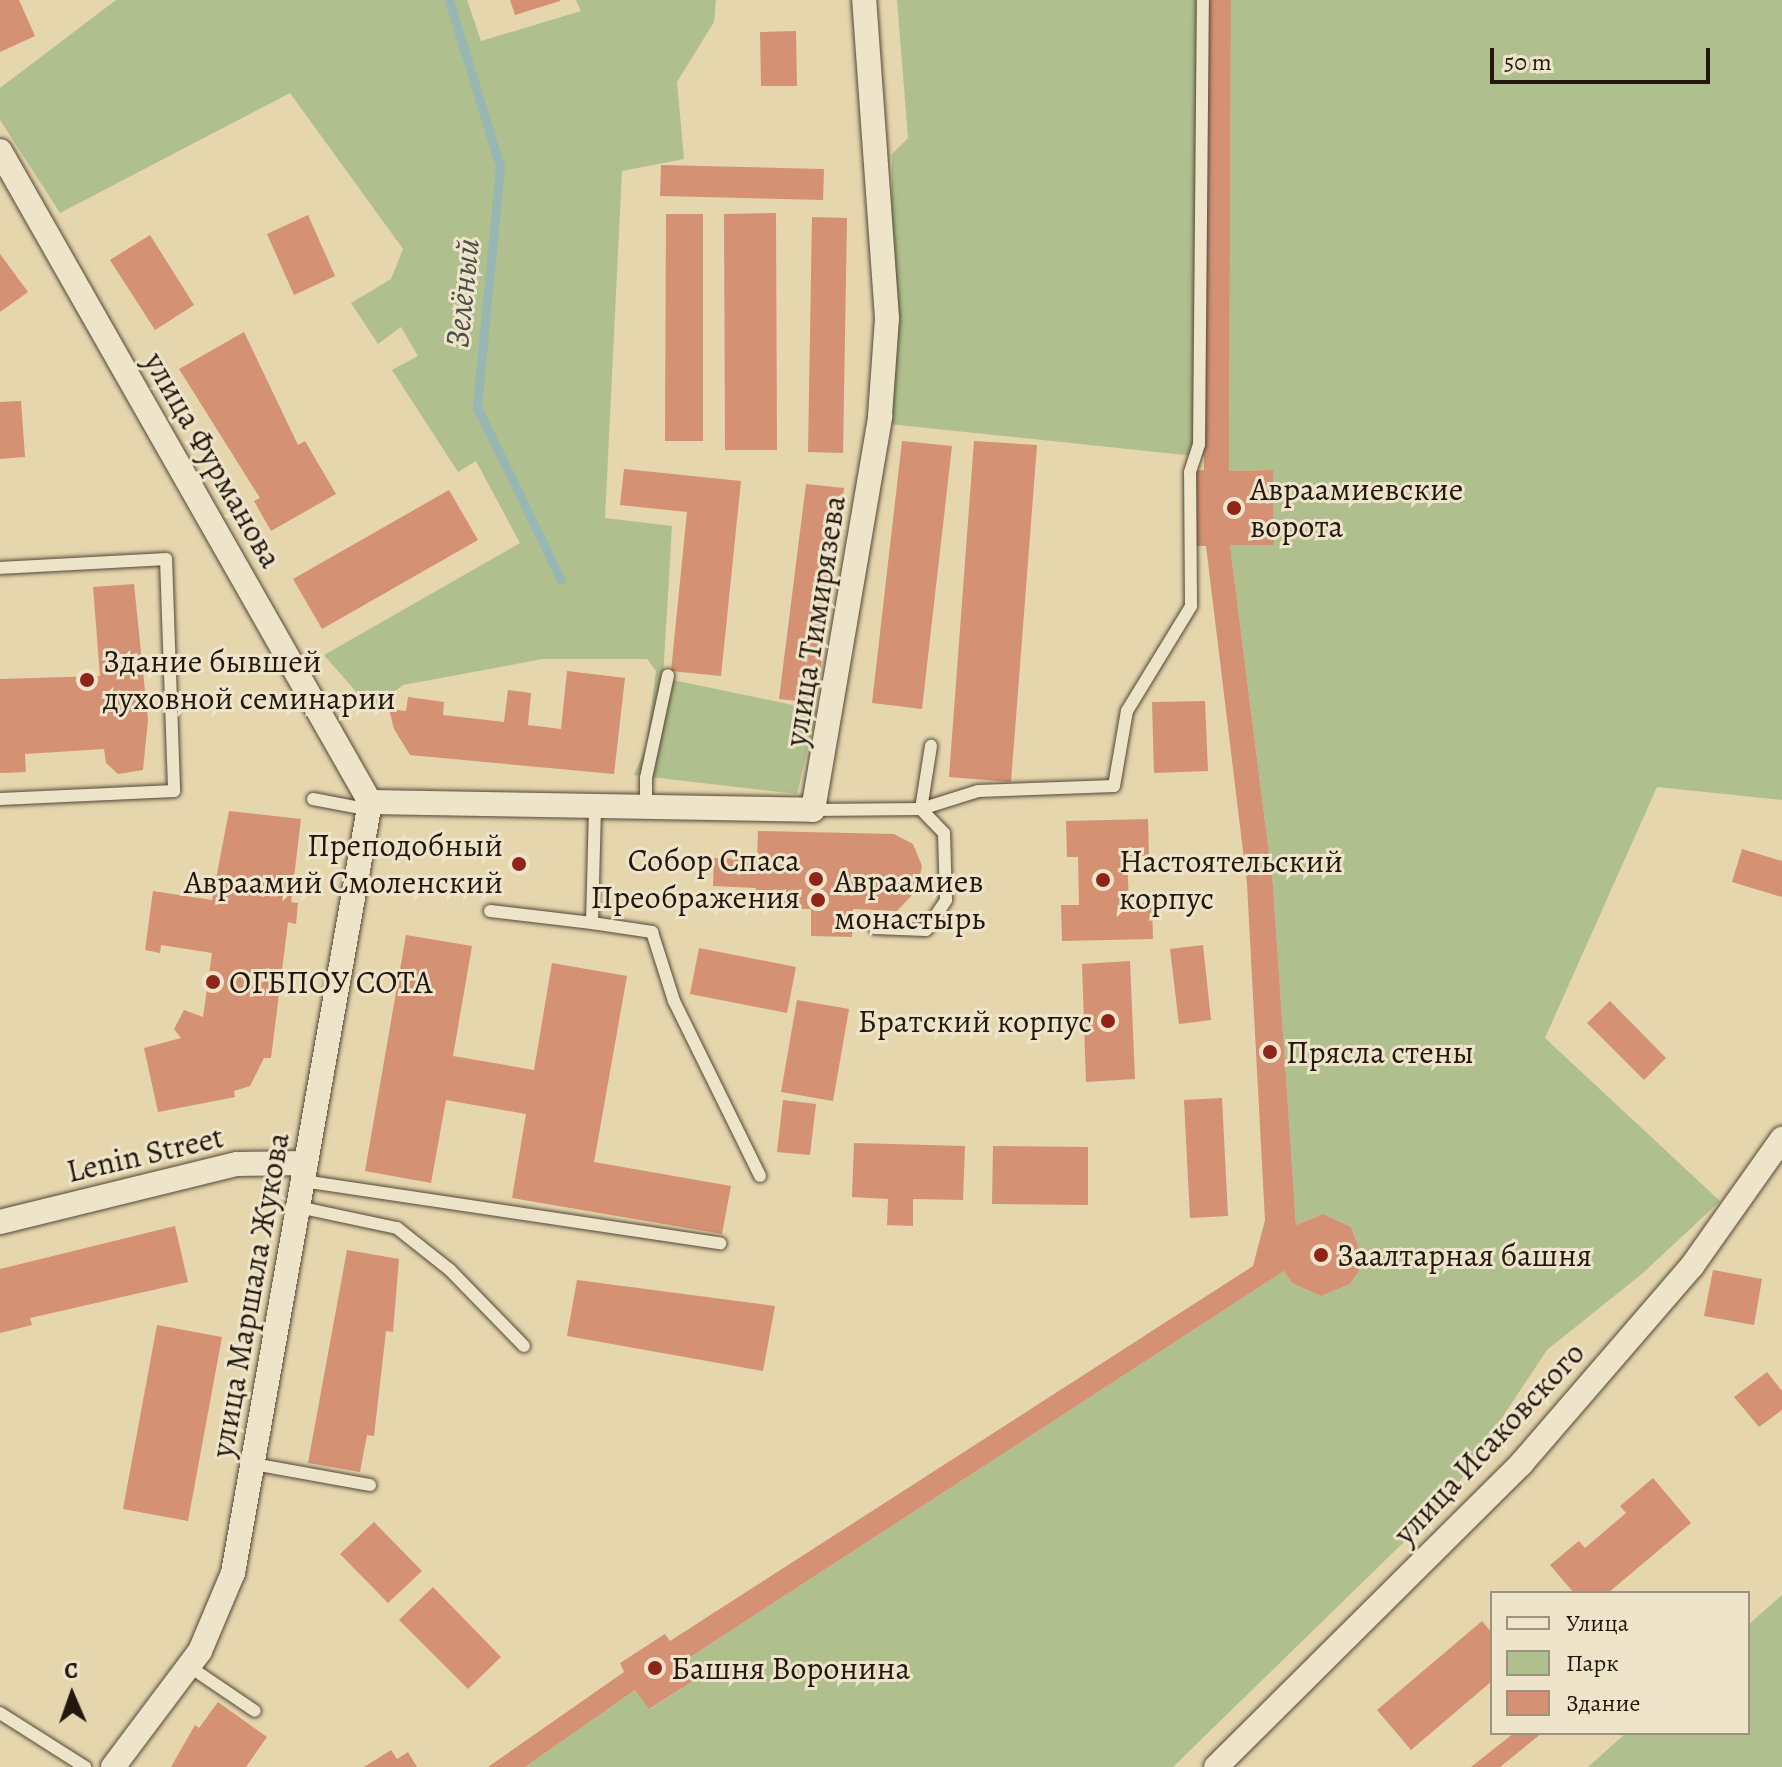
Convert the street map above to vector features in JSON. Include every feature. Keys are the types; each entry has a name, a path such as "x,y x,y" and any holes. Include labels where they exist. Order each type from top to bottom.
{"street":[{"name":"улица Тимирязева","path":"813,810 878,430 887,318 864,0"},
{"name":"улица Фурманова","path":"0,151 368,805"},
{"path":"368,805 813,810"},
{"name":"улица Маршала Жукова","path":"113,1767 190,1667 228,1594 368,805"},
{"name":"улица Исаковского","path":"1216,1767 1521,1464 1692,1266 1782,1139"},
{"name":"Lenin Street","path":"0,1222 237,1164 305,1172"}],"lane":[{"path":"813,810 921,809 978,791 1114,786 1127,711 1191,606 1190,472 1199,445 1203,0"},
{"path":"0,568 166,559 174,791 0,799"},
{"path":"646,808 646,778 668,675"},
{"path":"921,809 931,746"},
{"path":"313,799 368,805"},
{"path":"592,923 595,808"},
{"path":"875,928 926,930 946,900 944,833 921,809"},
{"path":"490,911 652,932 674,1001 760,1176"},
{"path":"305,1172 720,1243"},
{"path":"298,1207 397,1228 450,1270 524,1346"},
{"path":"253,1464 370,1485"},
{"path":"190,1667 255,1711"},
{"path":"0,1713 85,1767"}],"green space":[{"path":"116,0 467,0 481,41 581,11 576,0 716,0 714,22 677,82 684,159 622,171 605,518 672,526 663,678 817,710 797,794 634,775 646,747 656,671 647,659 543,659 403,685 372,710 324,655 520,543 476,461 458,472 392,370 418,356 401,327 378,344 351,303 391,279 403,249 290,93 60,213 0,120 0,88"},
{"path":"897,0 1204,0 1204,457 889,424 892,154 908,138"},
{"path":"1231,0 1782,0 1782,800 1657,787 1545,1038 1720,1201 1643,1273 1547,1350 1448,1499 1173,1767 525,1767 635,1690 650,1709 695,1680 684,1661 1284,1271 1292,1283 1321,1296 1350,1284 1359,1271 1362,1256 1351,1227 1323,1214 1296,1225 1273,885 1230,545 1274,544 1273,470 1229,471"},
{"path":"1782,1595 1782,1767 1588,1767 1624,1735 1750,1735 1750,1623"}],"building":[{"path":"0,0 19,0 35,36 0,52"},
{"path":"510,0 560,0 560,1 515,15"},
{"path":"1204,0 1231,0 1229,471 1273,470 1274,545 1230,545 1273,885 1296,1225 1323,1214 1351,1227 1362,1256 1359,1271 1350,1284 1321,1296 1292,1283 1284,1271 684,1661 695,1680 649,1709 635,1690 525,1767 488,1767 624,1672 620,1663 665,1634 670,1641 1253,1266 1265,1220 1247,884 1206,546 1194,546 1193,471 1204,470"},
{"path":"796,31 797,86 761,86 760,32"},
{"path":"661,165 824,169 823,200 660,196"},
{"path":"776,213 777,450 725,450 724,214"},
{"path":"666,214 703,214 703,441 665,441"},
{"path":"308,215 335,276 294,295 267,234"},
{"path":"812,217 847,218 843,453 808,452"},
{"path":"150,235 194,305 155,330 110,260"},
{"path":"0,254 28,292 0,312"},
{"path":"244,332 298,445 305,441 336,494 271,531 254,501 260,498 179,369"},
{"path":"21,401 25,457 0,459 0,402"},
{"path":"902,441 952,446 922,709 872,703"},
{"path":"974,441 1037,445 1011,782 949,777"},
{"path":"624,469 741,481 721,676 671,671 687,512 620,505"},
{"path":"806,484 844,488 816,703 779,699"},
{"path":"449,490 478,540 322,629 293,579"},
{"name":"Здание бывшей духовной семинарии","path":"134,584 148,720 143,770 118,774 106,763 104,749 25,754 26,772 0,773 0,679 100,676 93,587"},
{"path":"567,671 625,678 614,774 410,755 394,729 389,709 406,711 408,697 444,702 443,715 504,722 508,690 531,693 528,725 561,729"},
{"path":"1205,701 1208,771 1154,773 1152,702"},
{"path":"229,811 301,819 291,902 298,903 296,924 288,922 271,1058 264,1058 250,1086 234,1091 235,1097 158,1112 144,1048 181,1038 174,1029 184,1010 203,1017 212,953 161,945 160,953 145,950 153,891 212,900"},
{"name":"Настоятельский корпус","path":"1148,819 1149,856 1127,856 1129,903 1152,903 1153,939 1062,941 1061,905 1079,905 1078,857 1067,857 1066,821"},
{"name":"Собор Спаса Преображения","path":"758,831 894,834 913,844 922,866 917,890 897,911 853,909 852,937 811,936 811,909 755,908 756,888 713,886 714,858 757,859"},
{"path":"1742,849 1782,861 1782,897 1732,882"},
{"path":"406,935 472,946 453,1056 534,1070 552,963 627,976 594,1162 731,1186 722,1234 512,1198 526,1114 446,1100 431,1183 365,1171"},
{"path":"1203,945 1211,1020 1179,1024 1170,949"},
{"path":"699,948 796,967 787,1013 690,994"},
{"name":"Братский корпус","path":"1130,961 1135,1079 1086,1082 1082,964"},
{"path":"797,1000 849,1009 833,1101 781,1092"},
{"path":"1610,1001 1666,1058 1644,1080 1587,1023"},
{"path":"1222,1098 1228,1216 1190,1218 1184,1100"},
{"path":"783,1100 816,1104 810,1155 777,1152"},
{"path":"854,1143 965,1146 963,1200 913,1199 913,1226 887,1225 888,1199 852,1197"},
{"path":"993,1146 1088,1147 1088,1205 992,1204"},
{"path":"175,1226 188,1282 30,1318 32,1325 0,1333 0,1269"},
{"path":"347,1250 399,1259 393,1332 386,1331 374,1436 367,1435 360,1472 308,1463"},
{"path":"1713,1270 1762,1279 1754,1325 1704,1316"},
{"path":"577,1280 775,1306 763,1371 567,1336"},
{"path":"157,1325 222,1337 188,1521 123,1509"},
{"path":"1767,1372 1782,1391 1782,1410 1759,1427 1734,1397"},
{"path":"1653,1478 1691,1523 1610,1591 1572,1591 1550,1565 1579,1541 1585,1548 1626,1513 1620,1506"},
{"path":"374,1522 422,1571 388,1603 340,1554"},
{"path":"433,1587 501,1657 468,1689 399,1620"},
{"path":"1482,1621 1490,1631 1490,1683 1411,1750 1377,1710"},
{"path":"218,1702 267,1737 246,1767 171,1767 195,1725 199,1728"},
{"path":"1511,1735 1540,1735 1500,1767 1471,1767"},
{"path":"391,1750 397,1759 408,1752 417,1767 364,1767"}],"waterway":[{"name":"Зелёный","path":"449,0 500,167 477,407 561,580"}],"place":[{"name":"Авраамиевские ворота","path":"1234,508"},
{"name":"Здание бывшей духовной семинарии","path":"87,680"},
{"name":"Преподобный Авраамий Смоленский","path":"519,864"},
{"name":"Собор Спаса Преображения","path":"816,879"},
{"name":"Настоятельский корпус","path":"1103,880"},
{"name":"Авраамиев монастырь","path":"818,900"},
{"name":"ОГБПОУ СОТА","path":"213,982"},
{"name":"Братский корпус","path":"1108,1021"},
{"name":"Прясла стены","path":"1270,1052"},
{"name":"Заалтарная башня","path":"1321,1255"},
{"name":"Башня Воронина","path":"655,1668"}]}
